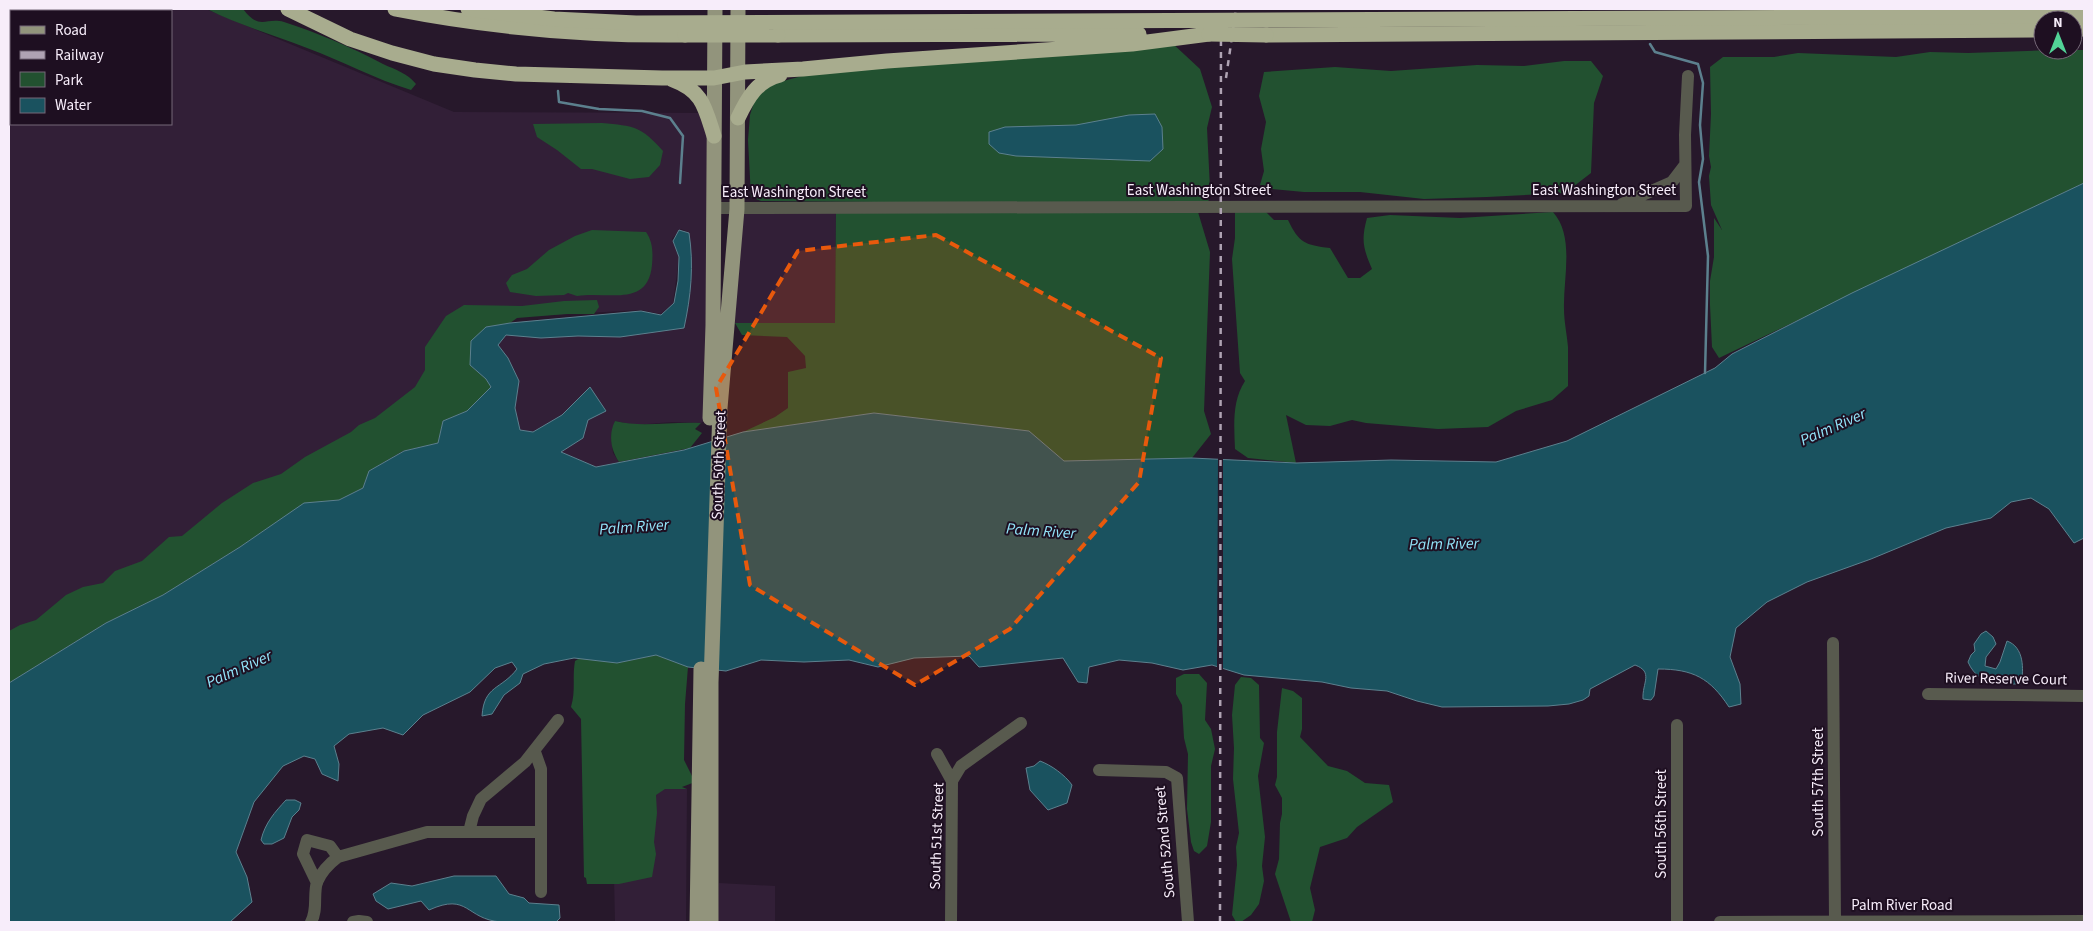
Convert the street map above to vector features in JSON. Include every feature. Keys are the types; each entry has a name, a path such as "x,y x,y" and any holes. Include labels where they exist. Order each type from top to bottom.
{"highway":[{"path":"288,9 350,38 392,53 434,64 516,74 662,78 714,78 738,73 1209,34 2033,30"},
{"path":"395,9 466,22 543,31 612,35 1190,36"},
{"path":"468,9 568,20 636,23 2084,16"},
{"path":"738,118 752,93 763,82 767,79 803,69"},
{"path":"662,78 684,85 695,91 705,108 714,136"}],"main road":[{"name":"South 50th Street","path":"697,922 715,408 714,9"},
{"name":"South 50th Street","path":"715,408 737,209 738,9"},
{"name":"South 50th Street","path":"706,682 711,922"}],"street":[{"path":"1615,207 1672,182 1685,165 1688,76"},
{"name":"East Washington Street","path":"713,208 1686,206 1685,165"},
{"name":"South 57th Street","path":"1833,643 1835,921"},
{"name":"River Reserve Court","path":"1928,694 2084,696"},
{"path":"469,832 473,816 481,799 535,752 558,720"},
{"name":"South 51st Street","path":"951,922 952,781 961,766 1021,723"},
{"name":"South 56th Street","path":"1677,725 1677,922"},
{"path":"535,752 541,769 541,892"},
{"path":"937,754 952,781"},
{"name":"South 52nd Street","path":"1099,770 1166,772 1177,778 1188,922"},
{"path":"317,883 331,862 338,857 412,835 427,832 540,832"},
{"path":"317,920 317,883 303,854 307,840 330,846 338,857"},
{"name":"Palm River Road","path":"1720,922 2084,921"},
{"path":"352,922 368,922"}],"highlighted area":[{"path":"936,235 1161,358 1139,482 1010,629 915,685 750,585 716,388 798,251"}],"shaded area":[{"path":"9,9 206,9 454,112 714,113 715,414 701,423 672,422 635,425 615,421 611,436 613,453 619,462 596,467 561,452 583,438 588,420 591,388 562,415 533,432 519,430 515,408 519,381 508,358 498,345 506,335 541,338 578,336 620,337 684,328 688,232 681,229 672,239 679,258 673,303 661,314 641,310 484,319 446,389 9,651"},
{"path":"738,208 836,209 835,323 735,323"},
{"path":"650,789 687,789 686,922 615,922 614,877"},
{"path":"719,883 775,886 775,922 718,922"}],"green space":[{"path":"207,9 243,9 254,20 263,22 277,21 297,26 347,46 397,70 416,84 411,90 398,86"},
{"path":"1171,42 1200,69 1212,107 1207,128 1210,188 1208,205 761,201 751,197 748,140 750,115 755,99 772,84 817,72"},
{"path":"2084,50 2084,183 1719,358 1712,347 1710,305 1710,281 1714,257 1714,218 1722,230 1711,205 1709,176 1711,167 1709,156 1711,114 1710,67 1723,57 1774,57 1798,53 1896,57 1930,52 2033,51 2033,60 2083,60"},
{"path":"1564,61 1591,61 1603,76 1594,103 1591,173 1565,193 1424,199 1360,192 1304,192 1272,189 1260,185 1264,171 1261,149 1266,122 1259,96 1264,72 1335,67 1391,71 1477,65 1524,66"},
{"path":"602,123 630,127 649,136 663,151 660,165 649,177 630,179 592,169 581,169 537,137 533,124"},
{"path":"836,209 1198,212 1210,252 1204,411 1211,434 1192,458 1064,461 1028,431 874,413 743,432 775,417 788,408 788,372 806,368 805,356 787,337 742,335 735,323 835,323"},
{"path":"1235,212 1266,212 1274,220 1288,220 1296,234 1304,242 1314,246 1330,248 1348,278 1360,278 1372,269 1364,244 1367,218 1390,215 1460,218 1553,212 1560,222 1566,246 1564,319 1568,347 1568,386 1552,400 1516,411 1488,427 1438,429 1366,423 1352,420 1330,426 1306,425 1286,415 1296,463 1248,458 1235,449 1234,422 1236,405 1245,381 1240,373 1232,259 1235,238"},
{"path":"592,230 646,232 651,244 652,265 649,278 643,287 625,295 577,296 568,293 564,295 536,296 510,292 506,283 512,275 527,269 549,250 575,236"},
{"path":"597,300 599,307 594,314 517,318 510,323 486,327 470,365 486,379 491,387 467,411 443,421 438,443 403,451 369,471 363,488 339,500 304,504 163,595 106,623 9,683 9,631 36,620 66,595 83,587 103,583 115,571 142,561 169,537 182,536 222,503 253,483 281,474 305,457 351,432 359,425 375,418 415,387 425,370 425,347 446,316 464,305 522,306 564,301"},
{"path":"615,421 636,424 701,423 695,429 702,433 690,448 619,462 611,442"},
{"path":"656,655 688,667 684,760 695,782 682,787 687,789 665,789 656,795 657,813 654,842 656,854 652,877 619,884 587,884 584,877 581,719 571,707 575,661 580,658 617,663"},
{"path":"1184,674 1199,674 1207,683 1205,720 1211,729 1215,749 1211,766 1211,822 1207,846 1199,854 1194,851 1191,842 1187,809 1188,754 1184,738 1182,705 1176,694 1176,678"},
{"path":"1241,677 1251,678 1259,685 1260,738 1264,743 1258,776 1265,837 1262,866 1264,881 1259,904 1251,915 1241,922 1236,922 1232,915 1237,865 1236,847 1239,833 1233,779 1232,715 1235,685"},
{"path":"1282,688 1293,691 1302,698 1302,729 1300,737 1328,766 1347,771 1365,783 1389,785 1393,802 1357,827 1347,838 1320,847 1310,888 1315,910 1312,922 1291,922 1275,874 1279,859 1282,814 1282,798 1275,785 1277,777 1277,732"}],"water":[{"path":"1155,114 1162,127 1163,149 1150,161 1016,156 999,153 989,144 989,132 1005,127 1076,125 1129,115"},
{"name":"Palm River","path":"2084,183 2084,538 2074,543 2049,509 2031,498 2011,502 1991,518 1946,528 1871,559 1807,582 1767,602 1736,628 1730,657 1740,684 1741,704 1729,707 1715,689 1700,677 1691,673 1670,669 1658,669 1654,696 1651,700 1643,699 1646,675 1641,668 1635,665 1590,689 1589,696 1583,700 1569,704 1548,706 1442,707 1387,691 1351,688 1322,682 1244,675 1212,665 1183,670 1152,663 1119,660 1089,667 1087,683 1078,682 1063,658 979,667 969,656 914,658 878,667 849,660 804,662 761,660 726,671 688,667 656,655 617,663 574,658 544,664 523,674 520,683 504,695 492,714 482,716 483,706 490,693 517,669 512,662 495,668 470,692 423,715 403,735 383,728 349,734 334,746 339,764 338,781 322,774 315,759 304,756 283,766 254,802 236,852 247,877 252,902 230,922 9,922 9,683 106,623 163,595 240,547 304,503 339,500 363,488 369,471 404,451 438,443 443,421 467,411 491,387 486,379 470,365 471,341 486,327 510,323 641,311 661,315 674,303 678,281 679,257 673,241 679,230 689,233 691,257 690,292 684,328 620,337 578,336 541,338 506,335 498,345 508,358 519,381 515,408 520,430 533,432 562,415 590,387 606,411 588,420 583,438 561,452 596,467 684,450 743,432 874,413 1029,431 1064,461 1192,458 1296,463 1391,460 1496,462 1567,441 1715,368 1732,354 1852,293"},
{"path":"1986,631 1993,637 1996,644 1986,657 1985,666 1996,669 2007,641 2013,644 2022,659 2021,684 2011,684 2004,681 2000,684 1990,682 1977,675 1970,667 1968,662 1975,651 1974,644 1981,634"},
{"path":"1040,761 1058,771 1072,785 1067,803 1048,810 1030,790 1026,768 1034,766"},
{"path":"286,800 295,800 301,803 299,810 292,817 284,838 272,844 264,844 261,840 265,828 274,813"},
{"path":"454,876 496,876 509,894 524,898 529,903 559,905 560,918 556,922 501,922 489,920 460,905 442,905 429,910 421,901 388,909 376,901 373,894 391,883 412,886"}],"pier":[{"path":"1218,457 1223,457 1223,671 1217,669"}],"waterway":[{"path":"1650,44 1655,52 1698,64 1703,83 1700,125 1703,159 1699,182 1708,256 1705,373"},
{"path":"558,91 559,102 599,109 642,111 670,118 683,136 680,183"}],"railway":[{"path":"1220,922 1221,9"},
{"path":"1226,78 1236,9"}]}
